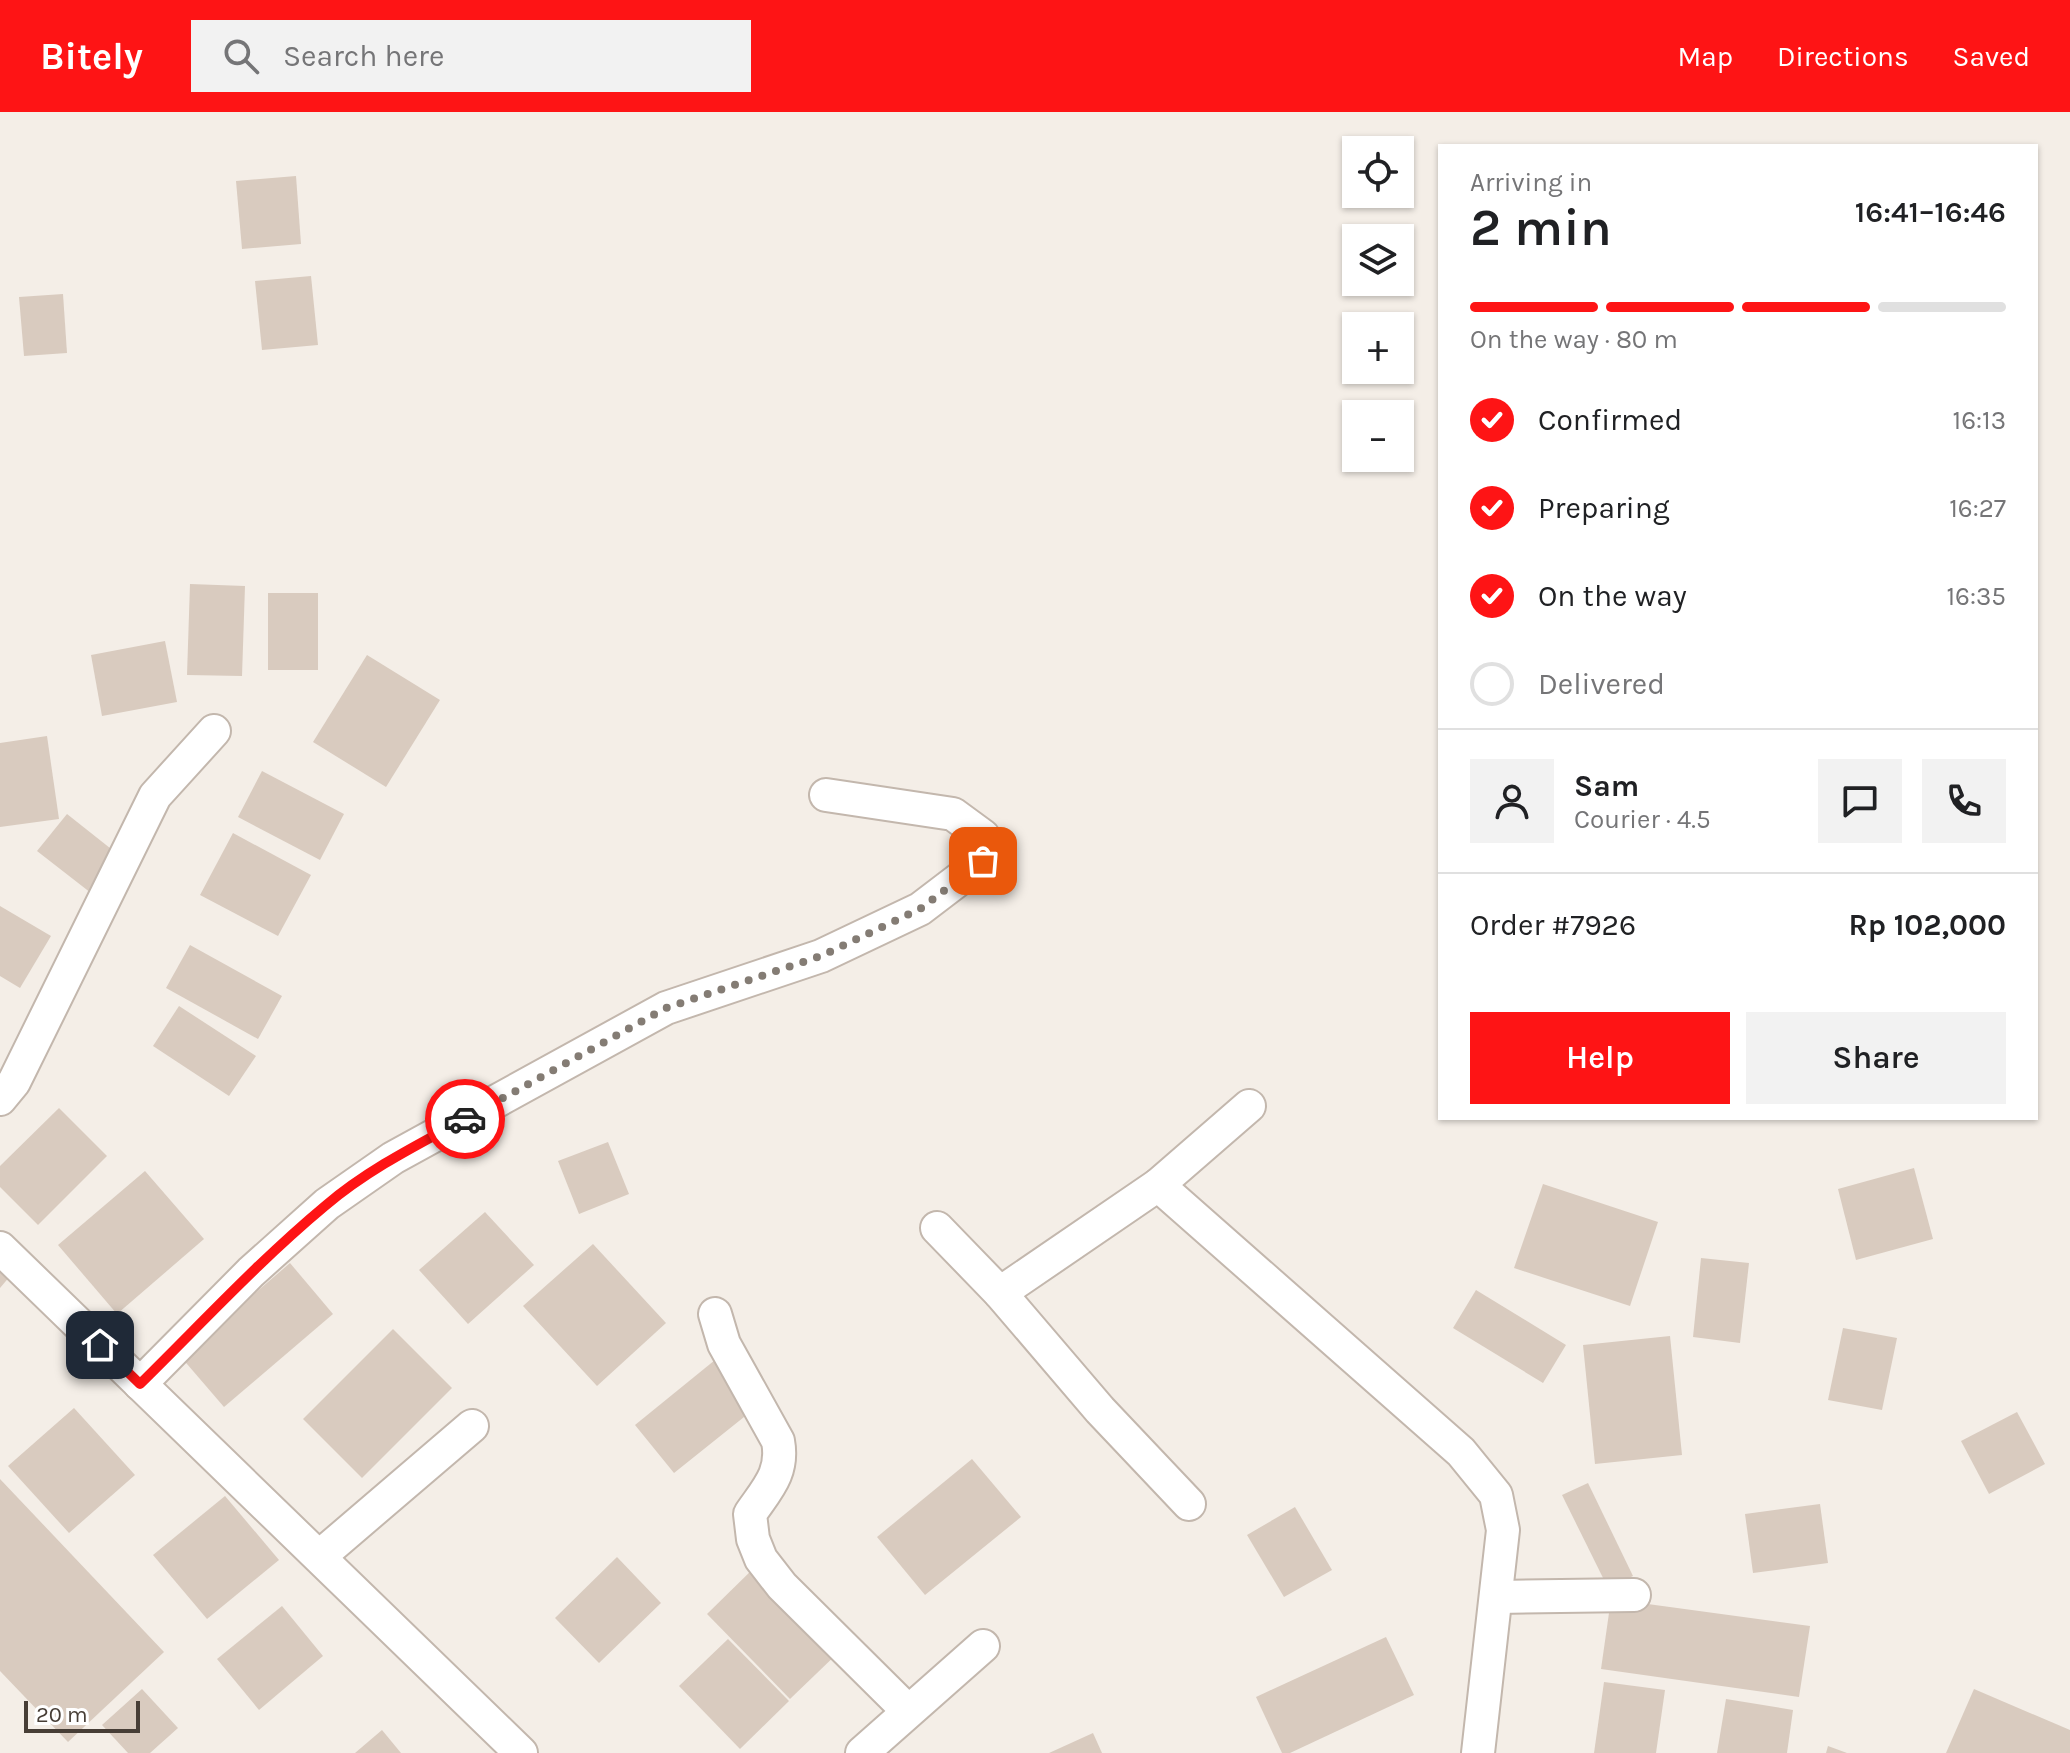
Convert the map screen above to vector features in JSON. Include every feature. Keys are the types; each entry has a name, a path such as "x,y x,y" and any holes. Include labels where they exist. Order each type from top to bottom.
{"street":[{"path":"0,1099 14,1082 29,1054 155,796 214,731"},
{"path":"140,1384 251,1272 327,1204 393,1158 666,1008 821,956 920,909 983,861 983,836 953,814 826,795"},
{"path":"1000,1293 1158,1185 1249,1106"},
{"path":"1158,1185 1461,1452 1496,1495 1503,1530 1498,1597 1478,1753"},
{"path":"937,1228 1000,1293 1100,1410 1189,1504"},
{"path":"0,1248 521,1753"},
{"path":"715,1314 724,1344 778,1441 781,1457 779,1472 750,1514 753,1539 761,1559 782,1586 907,1710"},
{"path":"320,1556 472,1426"},
{"path":"1498,1597 1634,1595"},
{"path":"862,1753 907,1710 983,1646"}],"building":[{"path":"296,176 301,244 242,249 236,181"},
{"path":"311,276 318,345 262,350 255,281"},
{"path":"63,294 67,353 24,356 19,297"},
{"path":"190,584 245,586 242,676 187,675"},
{"path":"268,593 318,593 318,670 268,670"},
{"path":"165,641 177,702 102,716 91,655"},
{"path":"367,655 440,700 386,787 313,742"},
{"path":"47,736 59,819 0,827 0,743"},
{"path":"262,771 344,814 320,860 238,817"},
{"path":"67,814 120,856 91,893 37,851"},
{"path":"233,833 311,875 278,936 200,895"},
{"path":"0,906 51,936 20,988 0,976"},
{"path":"190,945 282,996 258,1039 166,988"},
{"path":"179,1006 256,1056 229,1096 153,1046"},
{"path":"59,1108 107,1156 38,1225 0,1187 0,1166"},
{"path":"608,1142 629,1194 579,1214 558,1161"},
{"path":"1914,1168 1933,1239 1856,1260 1838,1189"},
{"path":"145,1171 204,1239 117,1314 58,1245"},
{"path":"1543,1184 1658,1222 1630,1306 1514,1268"},
{"path":"485,1212 534,1265 468,1324 419,1270"},
{"path":"593,1244 666,1323 597,1386 523,1306"},
{"path":"1701,1258 1749,1263 1740,1343 1693,1337"},
{"path":"290,1263 333,1314 224,1407 181,1357"},
{"path":"0,1266 11,1275 0,1288"},
{"path":"1476,1290 1566,1345 1543,1383 1453,1328"},
{"path":"1843,1328 1897,1338 1882,1410 1828,1400"},
{"path":"393,1329 452,1388 362,1478 303,1419"},
{"path":"1670,1336 1682,1455 1595,1464 1583,1345"},
{"path":"715,1360 754,1409 674,1473 635,1425"},
{"path":"74,1408 135,1475 69,1533 8,1466"},
{"path":"2017,1412 2045,1464 1989,1494 1961,1441"},
{"path":"972,1459 1021,1517 925,1595 877,1537"},
{"path":"0,1479 164,1652 68,1742 0,1671"},
{"path":"1588,1483 1633,1576 1608,1588 1562,1495"},
{"path":"225,1496 279,1560 207,1619 153,1555"},
{"path":"1820,1504 1828,1563 1753,1573 1745,1514"},
{"path":"1295,1507 1332,1570 1284,1597 1247,1535"},
{"path":"617,1557 661,1603 599,1663 555,1618"},
{"path":"758,1564 842,1649 790,1699 707,1614"},
{"path":"1611,1599 1810,1626 1799,1697 1601,1669"},
{"path":"282,1606 323,1656 259,1710 217,1659"},
{"path":"1386,1637 1414,1695 1290,1753 1282,1753 1256,1697"},
{"path":"728,1639 789,1701 740,1749 679,1686"},
{"path":"1604,1682 1665,1690 1656,1753 1594,1753"},
{"path":"142,1689 178,1728 150,1753 128,1753 102,1725"},
{"path":"1974,1689 2070,1730 2070,1753 1946,1753"},
{"path":"1726,1699 1793,1710 1787,1753 1717,1753"},
{"path":"382,1730 401,1753 355,1753"},
{"path":"1093,1733 1102,1753 1049,1753"},
{"path":"1828,1746 1847,1753 1826,1753"}],"way so far":[{"path":"465,1119 666,1008 821,956 920,909 983,861"}],"route":[{"path":"100,1345 140,1384 251,1272 327,1204 393,1158 465,1119"}]}
